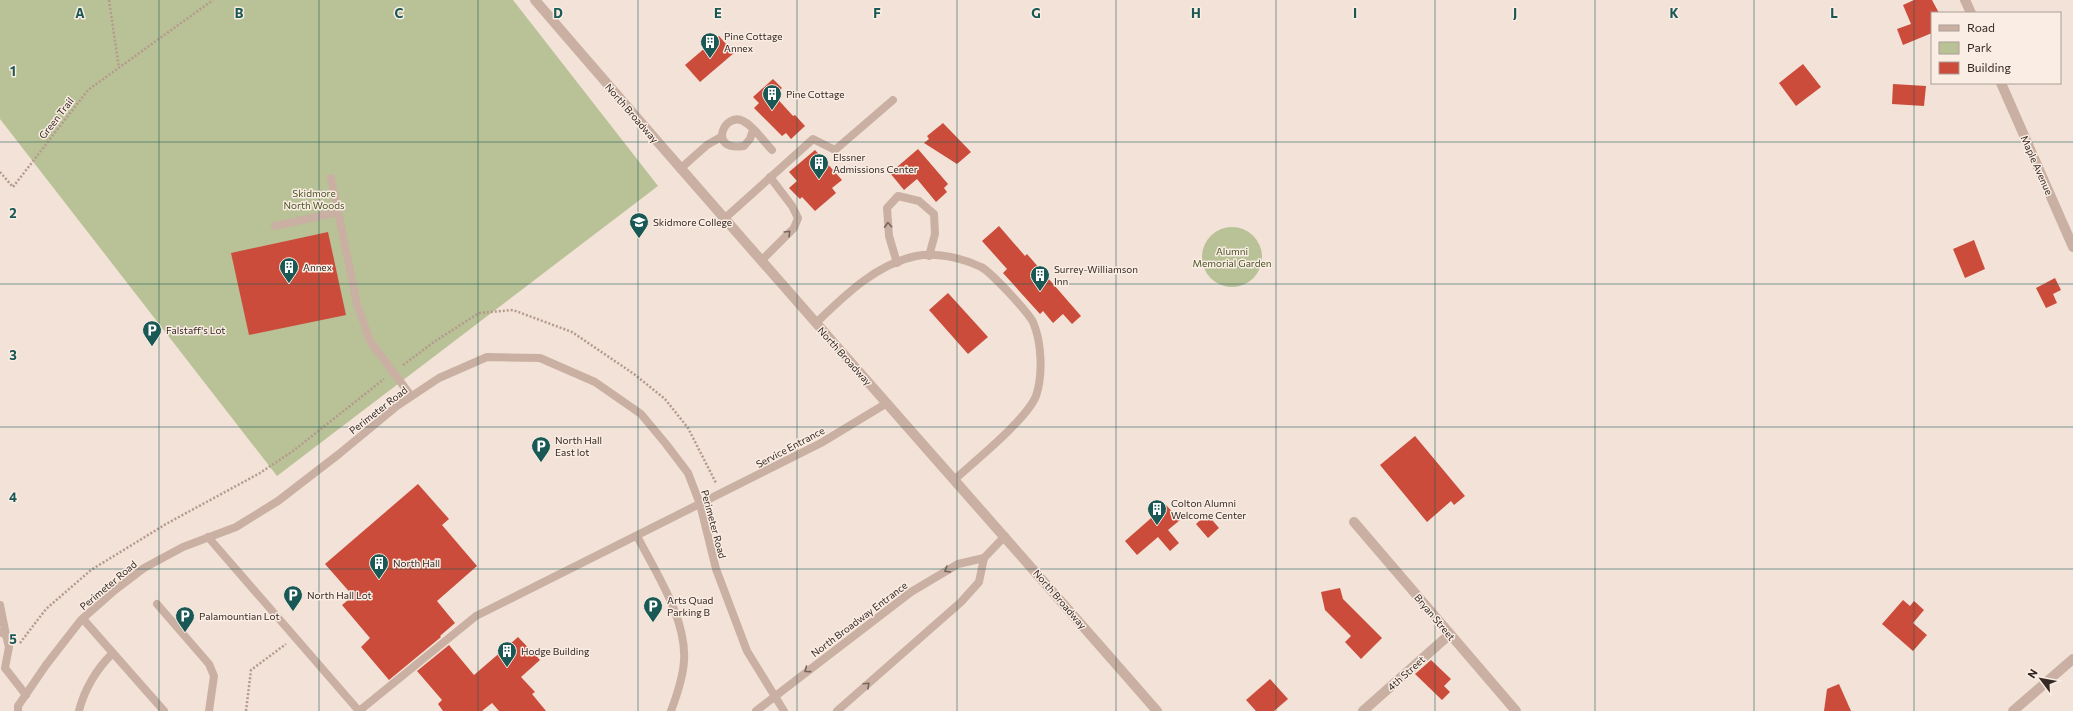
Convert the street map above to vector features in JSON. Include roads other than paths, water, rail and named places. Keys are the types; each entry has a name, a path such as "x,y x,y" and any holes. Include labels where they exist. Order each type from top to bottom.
{"street":[{"name":"North Broadway","path":"535,0 680,169 955,479 1158,711"},
{"path":"1965,0 1971,12"},
{"name":"Maple Avenue","path":"2001,84 2073,247"},
{"name":"Bryan Street","path":"1354,522 1449,635 1516,711"},
{"name":"4th Street","path":"1363,711 1449,635"},
{"path":"2012,711 2073,659"}],"lane":[{"path":"724,219 813,139 835,150 893,100"},
{"path":"753,130 750,139 744,146 733,148 724,143 721,137 723,129 728,123 734,119 741,120 753,130 772,150"},
{"path":"680,169 706,145 721,137"},
{"path":"761,261 794,228 798,218 792,206 770,177"},
{"path":"331,178 357,304 370,341 412,396"},
{"path":"897,263 889,236 887,208 898,196 920,201 934,214 935,234 929,256"},
{"path":"275,226 338,212"},
{"path":"816,323 840,300 874,274 916,256 947,256 982,267 1024,307 1033,322 1040,351 1040,377 1036,398 1017,423 955,479"},
{"name":"Perimeter Road","path":"18,711 18,706 46,665 83,619 114,590 144,568 183,547 236,527 278,500 339,454 397,406 439,378 487,357 540,358 595,382 641,414 688,473 700,504 716,569 747,651 784,711"},
{"name":"Service Entrance","path":"208,537 359,711 476,616 821,443 887,403"},
{"path":"637,536 670,600 681,632 684,660 678,693 671,711"},
{"path":"838,711 961,602 979,582 984,558 1005,536"},
{"name":"North Broadway Entrance","path":"756,711 774,695 911,592 958,564 984,558"},
{"path":"157,604 209,664 214,676 209,711"},
{"path":"0,605 3,634 9,647 5,668 26,695"},
{"path":"83,619 164,711"},
{"path":"79,711 88,686 104,661 113,653"}],"place":[{"name":"Pine Cottage Annex","path":"710,59"},
{"name":"Pine Cottage","path":"772,111"},
{"name":"Elssner Admissions Center","path":"819,180"},
{"name":"Skidmore College","path":"639,239"},
{"name":"Annex","path":"289,284"},
{"name":"Surrey-Williamson Inn","path":"1040,292"},
{"name":"Falstaff's Lot","path":"152,347"},
{"name":"North Hall East lot","path":"541,463"},
{"name":"Colton Alumni Welcome Center","path":"1157,526"},
{"name":"North Hall","path":"379,580"},
{"name":"North Hall Lot","path":"293,612"},
{"name":"Arts Quad Parking B","path":"653,623"},
{"name":"Palamountian Lot","path":"185,633"},
{"name":"Hodge Building","path":"507,668"}],"park label":[{"name":"Skidmore North Woods","path":"314,198"},
{"name":"Alumni Memorial Garden","path":"1232,256"}]}
